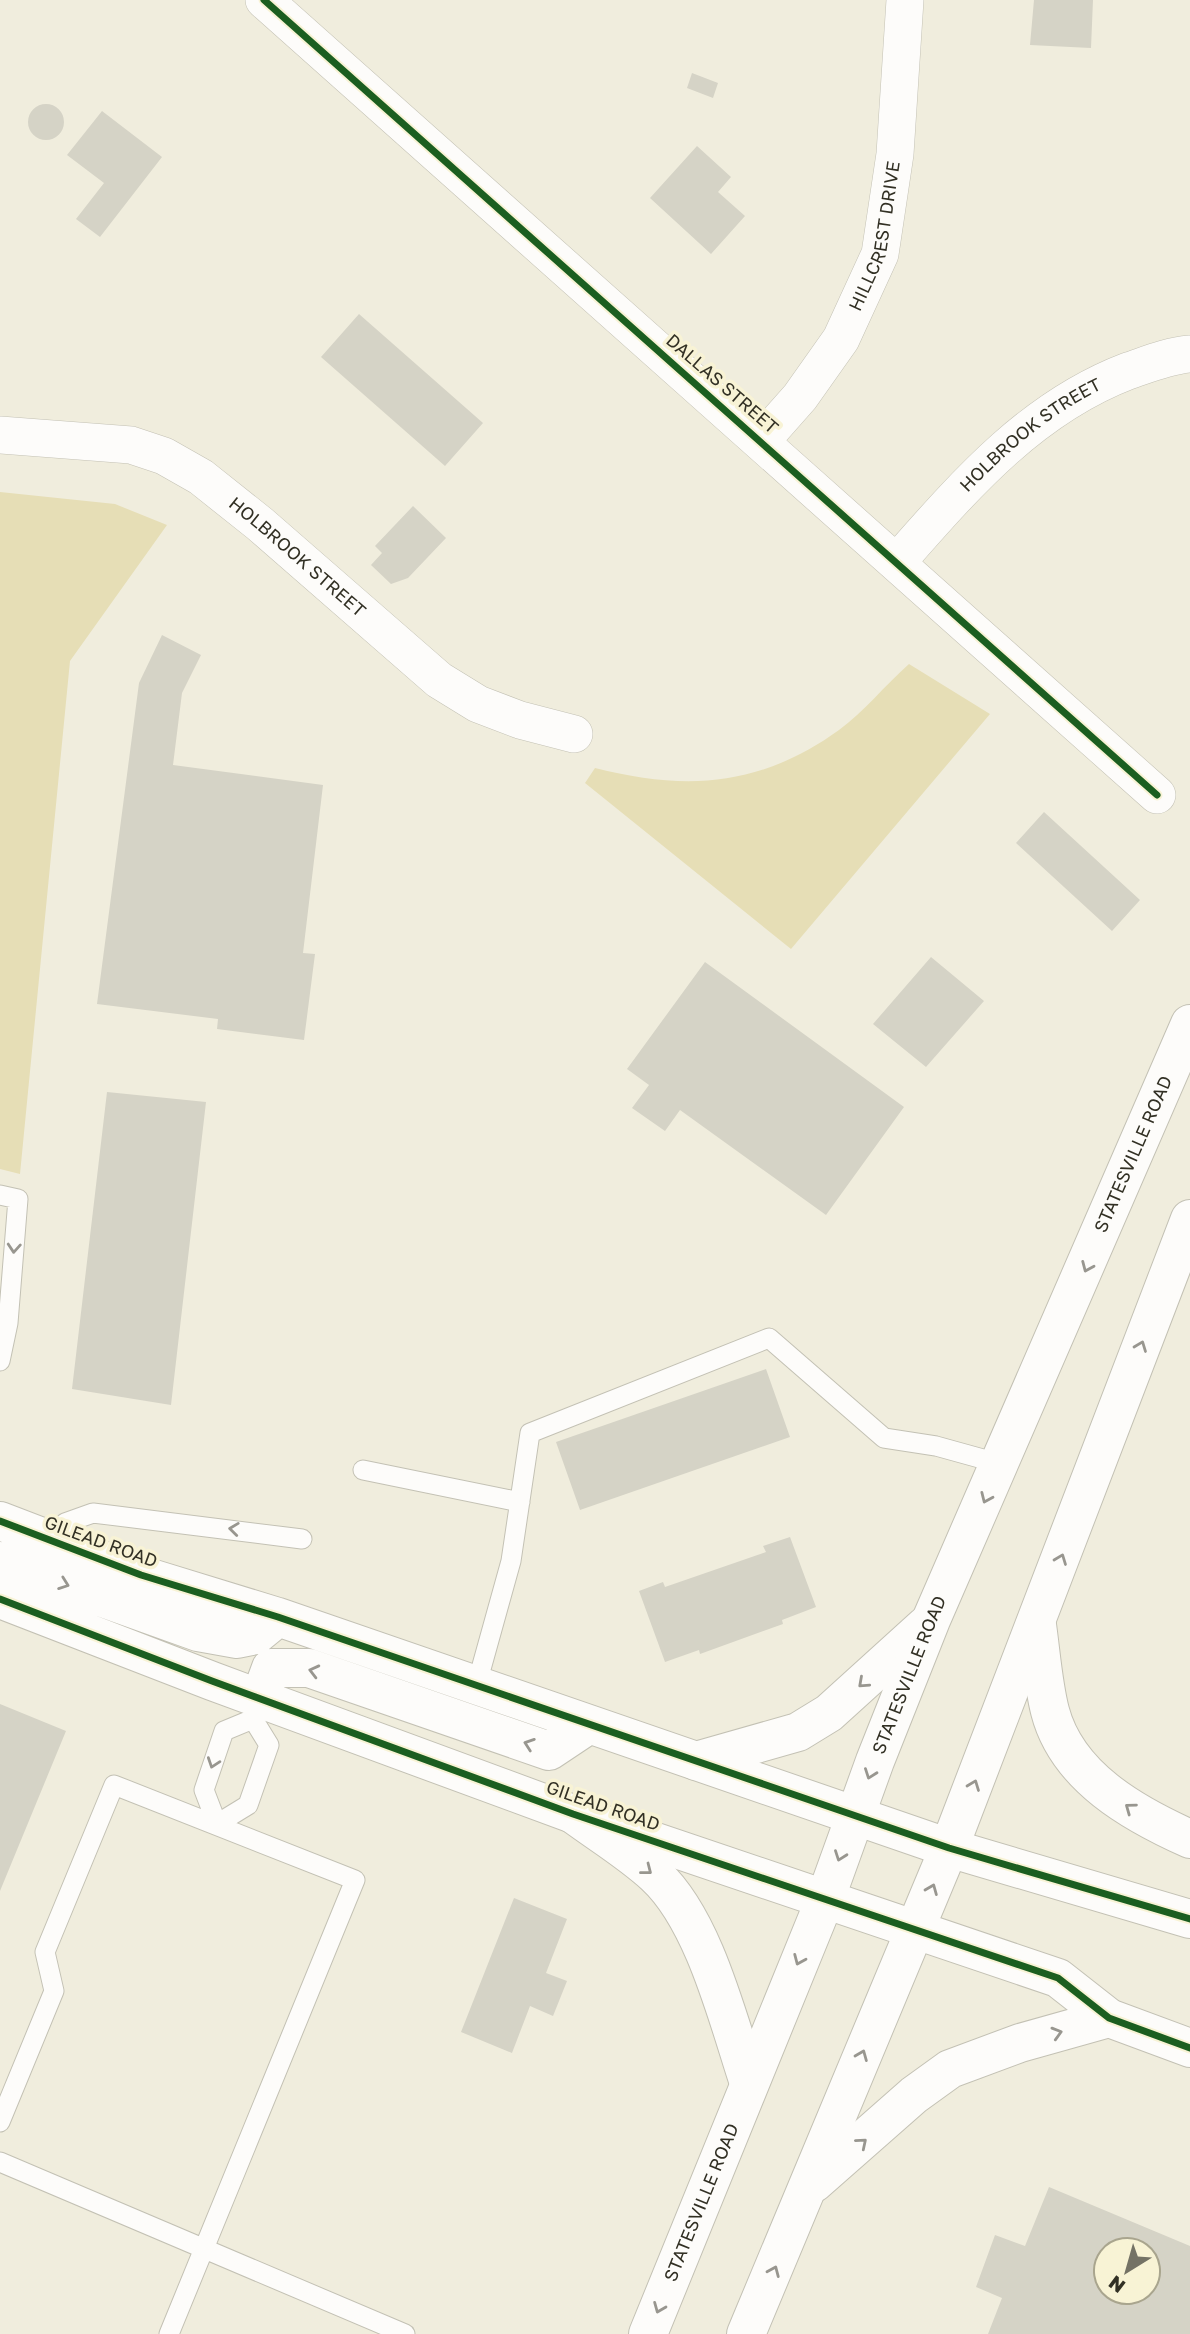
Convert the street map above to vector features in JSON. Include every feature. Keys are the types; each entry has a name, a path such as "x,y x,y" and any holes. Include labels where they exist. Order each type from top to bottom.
{"main road":[{"name":"STATESVILLE ROAD","path":"648,2334 826,1897 855,1814 931,1620 1190,1024"},
{"path":"746,2334 810,2187 899,1963 916,1930 949,1848 1188,1231"},
{"name":"GILEAD ROAD","path":"0,1521 61,1533 141,1575 278,1617 949,1848 1190,1919"},
{"path":"0,1562 198,1632 237,1639 257,1635 278,1617"},
{"name":"GILEAD ROAD","path":"0,1599 257,1709 826,1897 1058,1978 1109,2018 1190,2048"},
{"path":"696,1761 799,1732 829,1713 931,1620"},
{"path":"1037,1623 1050,1712 1059,1735 1075,1760 1103,1788 1146,1819 1190,1839"},
{"path":"257,1709 271,1668 309,1668 549,1751 588,1725"},
{"path":"573,1814 656,1876 682,1912 699,1939 749,2082"},
{"path":"810,2187 914,2095 950,2069 1020,2043 1109,2018"}],"street":[{"name":"DALLAS STREET","path":"264,0 898,561 1157,795"},
{"name":"HILLCREST DRIVE","path":"762,440 800,397 841,339 880,254 895,154 905,0"},
{"name":"HOLBROOK STREET","path":"898,561 969,481 1032,423 1093,385 1169,356 1190,354"},
{"name":"HOLBROOK STREET","path":"0,435 131,445 164,456 201,477 260,524 439,680 488,708 520,720 574,734"}],"lane":[{"path":"0,1195 18,1199 8,1323 0,1362"},
{"path":"477,1687 511,1561 530,1433 769,1338 884,1438 936,1446 1001,1464"},
{"path":"363,1470 520,1502"},
{"path":"61,1533 93,1513 302,1539"},
{"path":"257,1709 270,1745 248,1805 217,1824 204,1790 224,1731 257,1709"},
{"path":"0,2122 54,1991 45,1952 114,1785 355,1880 169,2334"},
{"path":"0,2162 405,2334"}],"shaded area":[{"path":"0,492 115,504 167,525 70,661 20,1174 0,1169"},
{"path":"909,664 990,714 791,949 585,783 595,768 660,780 691,781 722,779 780,763 810,749 839,730"}],"building":[{"path":"1034,0 1093,0 1091,48 1030,45"},
{"path":"692,73 718,83 713,98 687,88"},
{"path":"46,104 58,110 64,122 58,134 46,140 34,134 28,122 34,110"},
{"path":"102,111 162,157 100,237 76,219 104,183 67,155"},
{"path":"697,146 731,177 718,192 745,216 711,254 650,198"},
{"path":"359,314 483,423 445,466 321,357"},
{"path":"413,506 446,538 408,578 391,584 371,565 382,553 375,546"},
{"path":"162,635 201,655 182,693 173,765 323,785 303,953 315,954 304,1040 217,1029 218,1019 97,1004 139,683"},
{"path":"1044,812 1140,900 1112,931 1016,843"},
{"path":"931,957 984,1001 926,1067 873,1024"},
{"path":"705,962 904,1107 826,1215 680,1110 665,1131 632,1108 649,1085 627,1069"},
{"path":"107,1092 206,1102 171,1405 72,1389"},
{"path":"766,1369 790,1437 580,1510 556,1442"},
{"path":"790,1537 816,1607 782,1620 783,1624 700,1654 699,1650 665,1662 639,1591 663,1582 665,1587 766,1552 763,1546"},
{"path":"0,1704 66,1731 0,1891"},
{"path":"514,1898 567,1919 546,1973 567,1981 553,2016 530,2006 512,2053 461,2032"},
{"path":"1049,2187 1190,2246 1190,2334 988,2334 1002,2298 976,2287 995,2235 1025,2246"}],"cycle path":[{"path":"264,0 1157,795"},
{"path":"0,1521 141,1575 278,1617 949,1848 1190,1919"},
{"path":"0,1599 212,1681 573,1814 1058,1978 1109,2018 1190,2048"}]}
